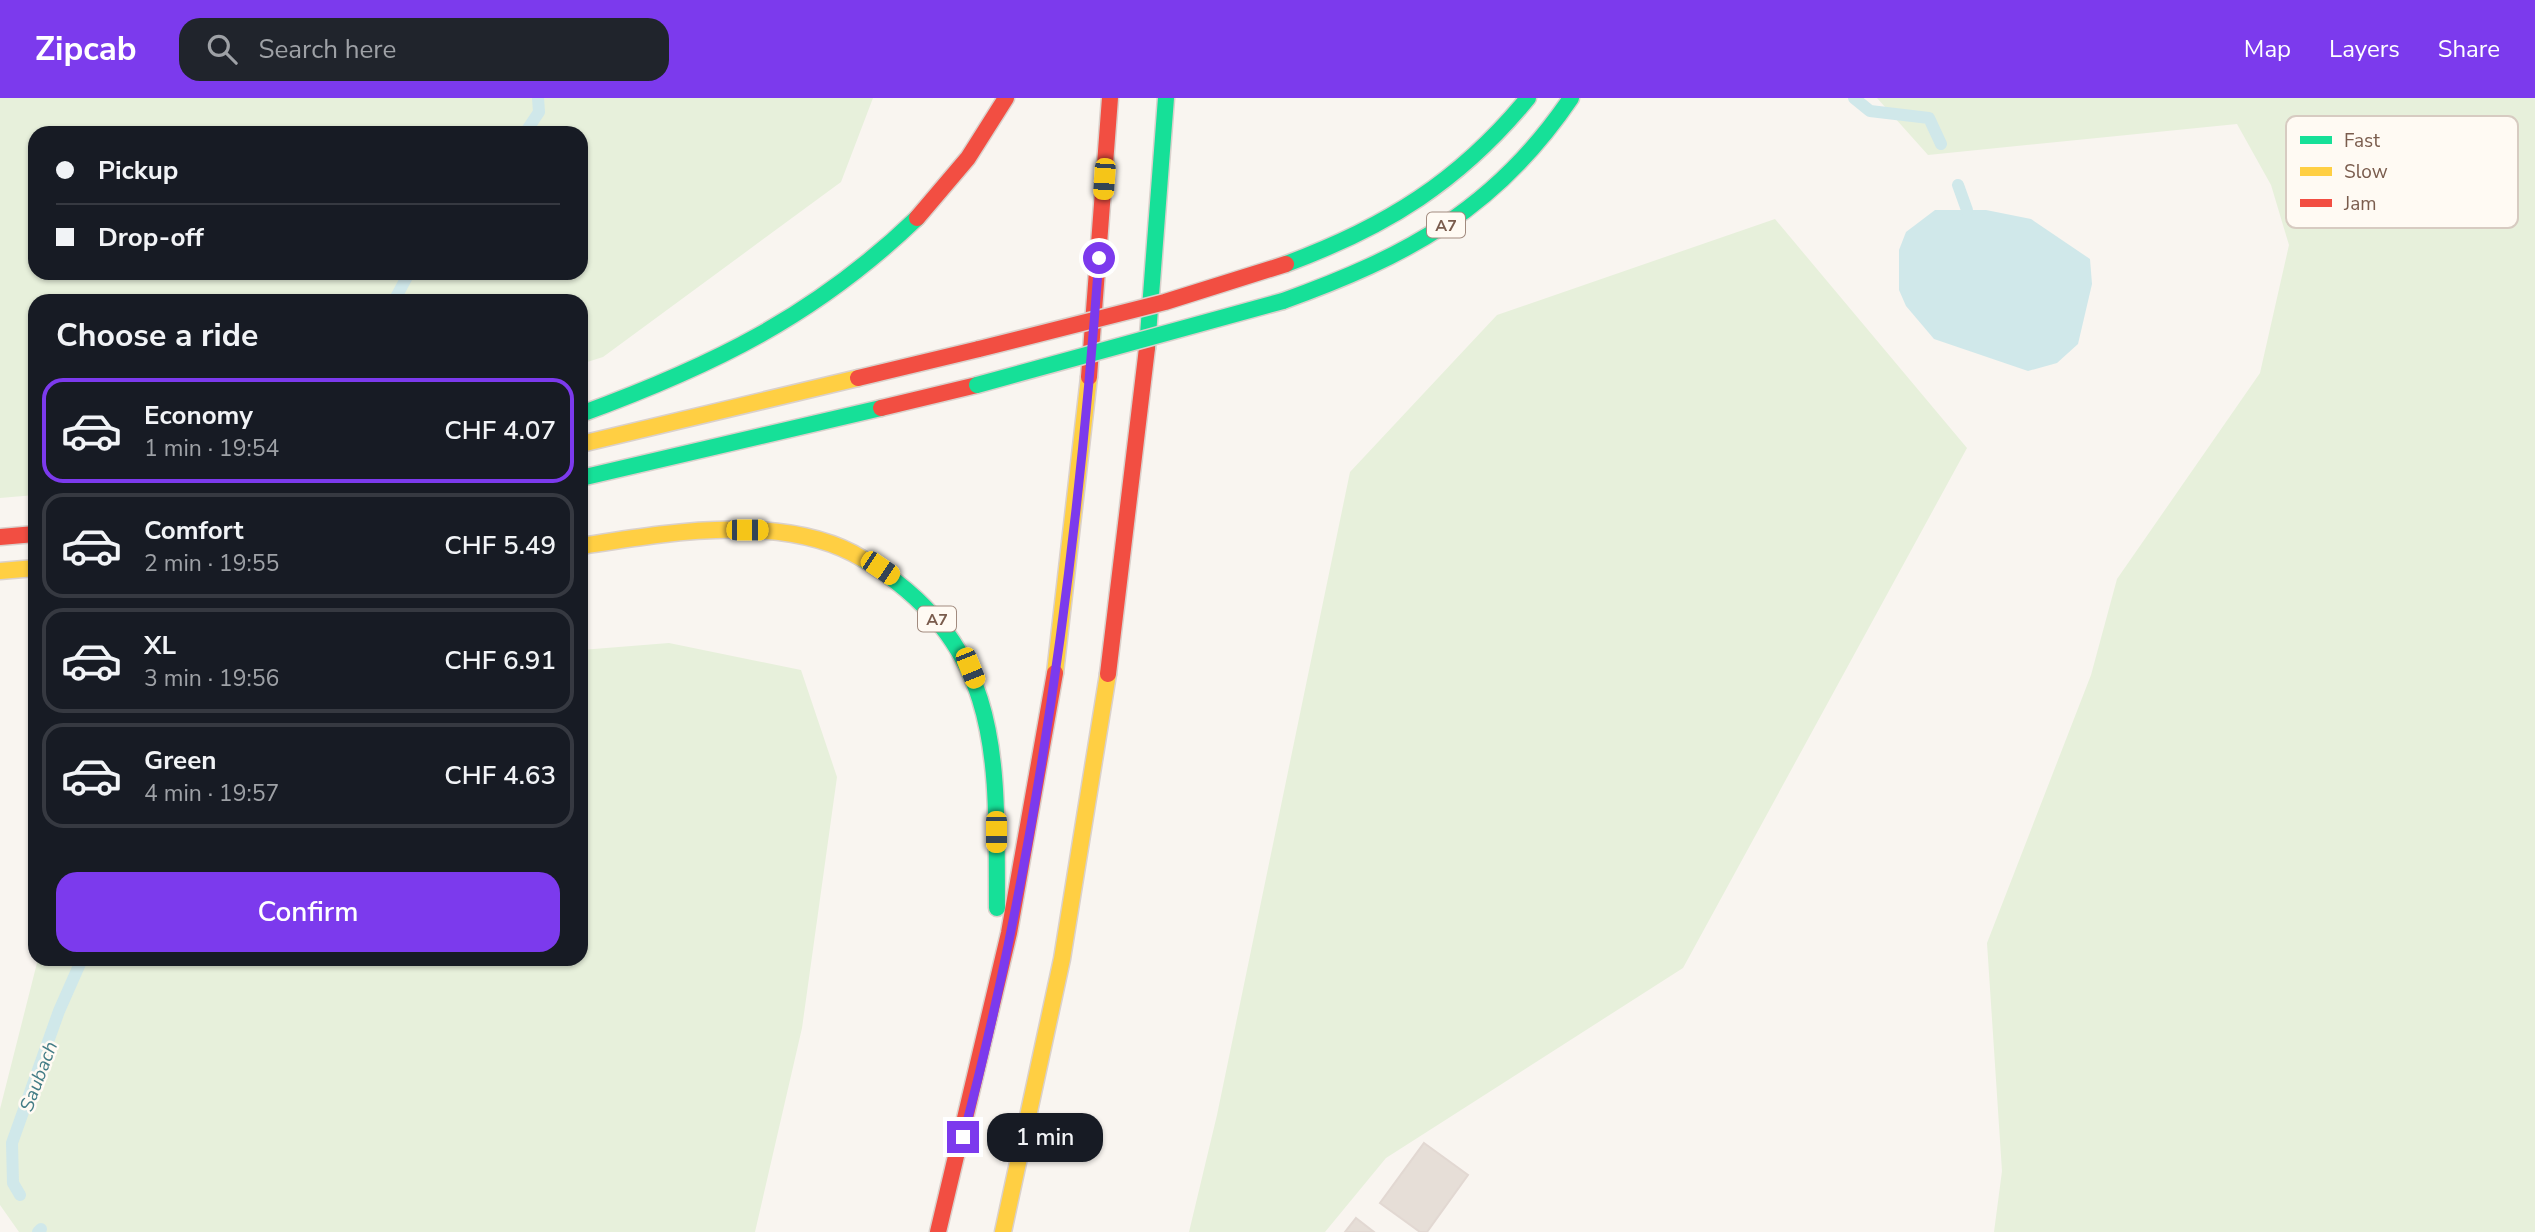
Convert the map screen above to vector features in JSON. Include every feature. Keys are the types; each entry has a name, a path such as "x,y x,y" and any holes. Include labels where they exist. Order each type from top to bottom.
{"highway":[{"path":"588,411 710,363 791,320 837,290 909,228 966,159 1006,98"},
{"name":"A7","path":"938,1232 969,1114 1029,831 1066,580 1097,284 1110,98"},
{"path":"1003,1232 1054,1011 1112,663 1143,393 1166,98"},
{"path":"1164,140 1172,98"},
{"name":"A7","path":"588,442 1165,302 1286,264 1365,232 1423,199 1494,141 1528,98"},
{"name":"A7","path":"588,476 977,385 1283,301 1359,273 1443,228 1515,171 1571,98"},
{"name":"A7","path":"588,545 668,534 730,530 791,533 848,550 895,578 923,602 958,646 970,668 986,717 996,806 997,990"},
{"path":"0,537 28,535"},
{"path":"0,571 28,569"},
{"path":"0,583 28,584"}],"green space":[{"path":"0,98 873,98 841,182 603,357 588,362 588,294 28,294 28,496 0,498"},
{"path":"1877,98 2535,98 2535,1232 1994,1232 2002,1171 1987,943 2091,675 2117,579 2260,373 2289,245 2271,185 2237,124 1928,155"},
{"path":"1775,219 1967,448 1683,968 1386,1158 1325,1232 1189,1232 1217,1115 1350,472 1497,315"},
{"path":"669,643 801,670 837,777 802,1028 755,1232 19,1232 0,1205 0,1109 36,966 588,966 588,649"}],"water":[{"path":"1935,210 1986,210 2031,219 2090,259 2092,284 2078,344 2057,363 2028,371 1934,339 1906,306 1899,290 1899,250 1906,232"}],"building":[{"path":"1424,1143 1468,1175 1427,1232 1420,1232 1380,1203"},
{"path":"1356,1218 1374,1232 1345,1232"}],"waterway":[{"name":"Saubach","path":"530,126 539,112 538,98"},
{"path":"1854,98 1870,111 1929,118 1941,144"},
{"path":"1958,185 1967,210"},
{"name":"Saubach","path":"398,294 405,280"},
{"name":"Saubach","path":"20,1195 13,1183 12,1143 59,1011 79,966"},
{"name":"Saubach","path":"38,1232 41,1229"}],"traffic: fast":[{"path":"1147,348 1166,98"},
{"path":"1286,264 1356,234 1419,198 1476,154 1528,98"},
{"path":"1283,301 1369,266 1445,225 1512,170 1542,137 1571,98"},
{"path":"588,411 674,377 760,335 840,283 879,253 917,218"},
{"path":"977,385 1283,301"},
{"path":"588,476 881,408"},
{"path":"863,559 910,593 944,629 968,669 983,711 992,755 996,803 997,908"}],"traffic: slow":[{"path":"1055,673 1089,377"},
{"path":"588,442 858,378"},
{"path":"588,545 687,532 762,530 798,535 832,544 863,559"},
{"path":"0,571 28,569"},
{"path":"1003,1232 1062,959 1108,674"}],"traffic: jam":[{"path":"917,218 968,158 1006,98"},
{"path":"1089,377 1110,98"},
{"path":"979,349 1165,302 1286,264"},
{"path":"1108,674 1147,348"},
{"path":"858,378 979,349"},
{"path":"881,408 977,385"},
{"path":"0,537 28,535"},
{"path":"938,1232 1009,933 1055,673"}],"route":[{"path":"963,1137 997,990 1029,831 1066,580 1099,258"}]}
